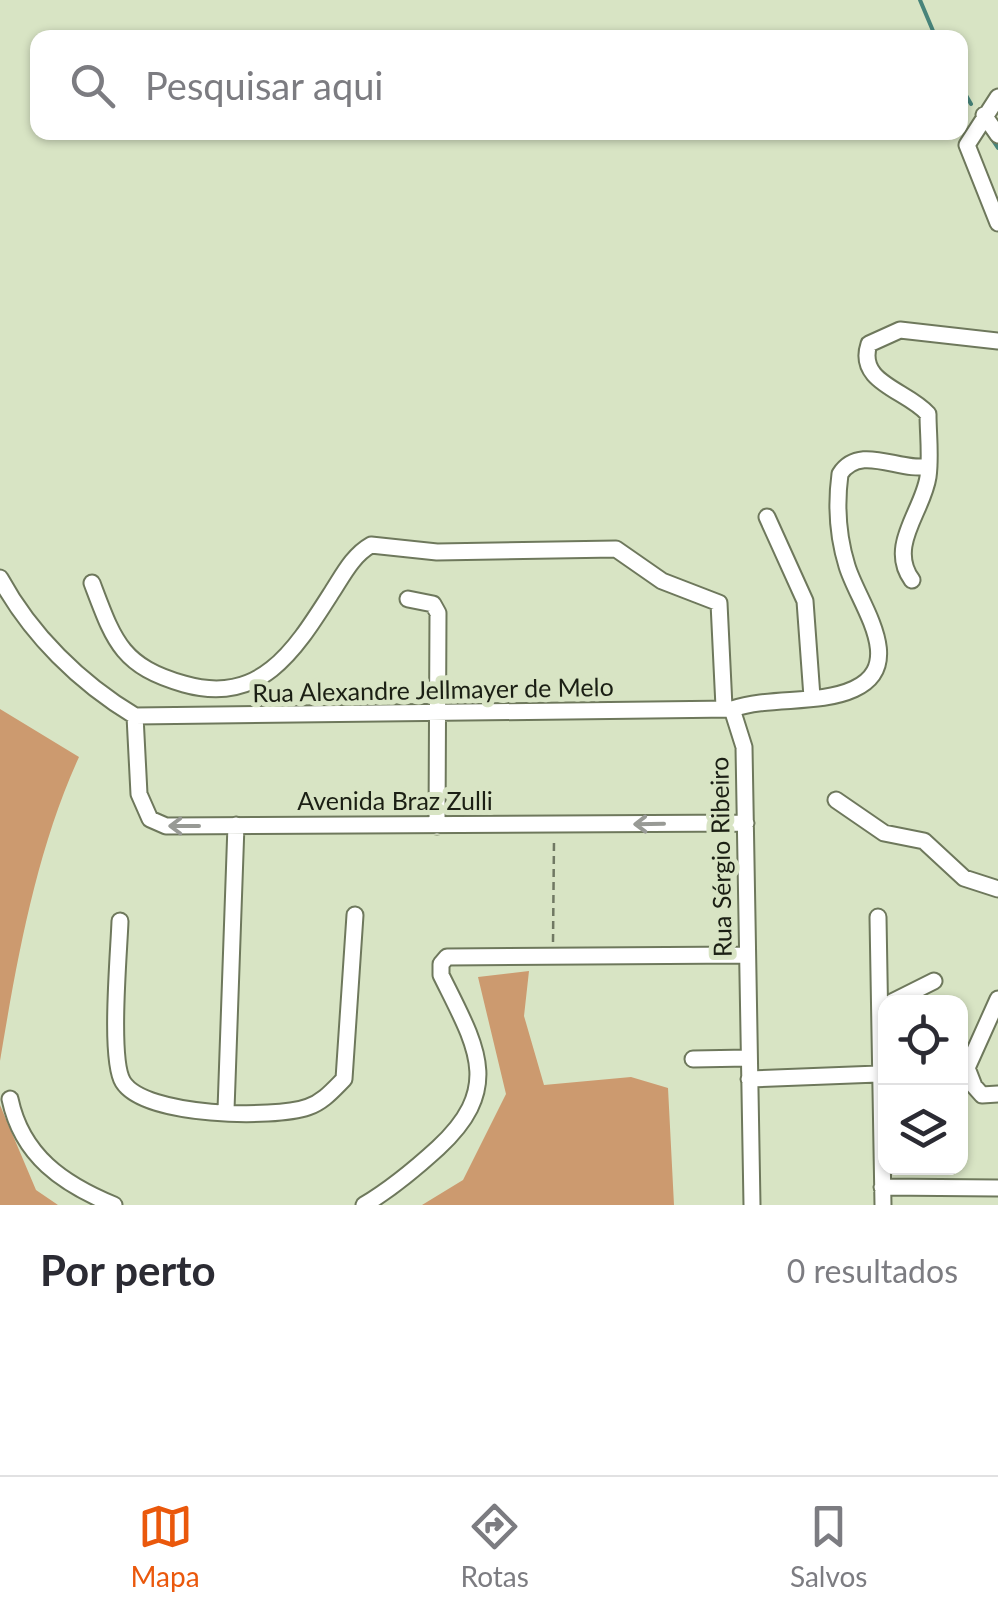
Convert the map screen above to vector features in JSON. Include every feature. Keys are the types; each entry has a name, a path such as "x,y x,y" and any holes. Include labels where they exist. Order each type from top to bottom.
{"street":[{"path":"998,96 969,138 968,153 998,224"},
{"path":"984,115 998,135"},
{"path":"912,580 904,566 907,531 928,482 928,414 874,377 866,362 869,344 900,330 998,342"},
{"path":"728,708 855,689 875,670 879,654 874,630 843,551 840,474 849,464 864,460 929,466"},
{"path":"767,517 804,601 812,697"},
{"name":"Rua Sérgio Ribeiro","path":"92,583 108,626 132,663 164,678 219,691 252,685 266,674 301,636 357,555 371,545 437,552 616,549 662,581 719,603 728,708 744,747 752,1205"},
{"path":"0,578 31,625 66,664 135,716"},
{"path":"408,599 433,604 438,614 438,826"},
{"name":"Rua Alexandre Jellmayer de Melo","path":"135,716 728,708"},
{"name":"Avenida Braz Zulli","path":"135,716 139,794 150,819 166,826 746,822"},
{"path":"836,800 884,833 924,842 964,878 998,889"},
{"path":"226,1110 236,825"},
{"path":"120,921 117,1052 121,1080 134,1094 172,1110 293,1111 324,1100 344,1079 356,915"},
{"path":"878,917 884,995"},
{"path":"364,1205 416,1168 466,1122 474,1106 478,1090 476,1055 441,975 441,964 448,957 746,956"},
{"path":"907,995 934,982"},
{"path":"998,999 969,1060 968,1076 982,1095 998,1094"},
{"path":"693,1059 748,1058"},
{"path":"749,1079 878,1074"},
{"path":"878,1085 882,1205"},
{"path":"10,1099 20,1133 54,1174 114,1205"},
{"path":"882,1187 998,1188"}],"path":[{"path":"553,958 554,825"}],"shaded area":[{"path":"0,709 79,757 40,868 0,1061"},
{"path":"529,971 524,1016 544,1085 631,1077 668,1088 674,1205 422,1205 463,1180 506,1094 478,977"},
{"path":"0,1105 36,1190 58,1205 0,1205"}],"waterway":[{"path":"920,0 933,30"},
{"path":"968,99 971,104"},
{"path":"992,139 998,148"}]}
